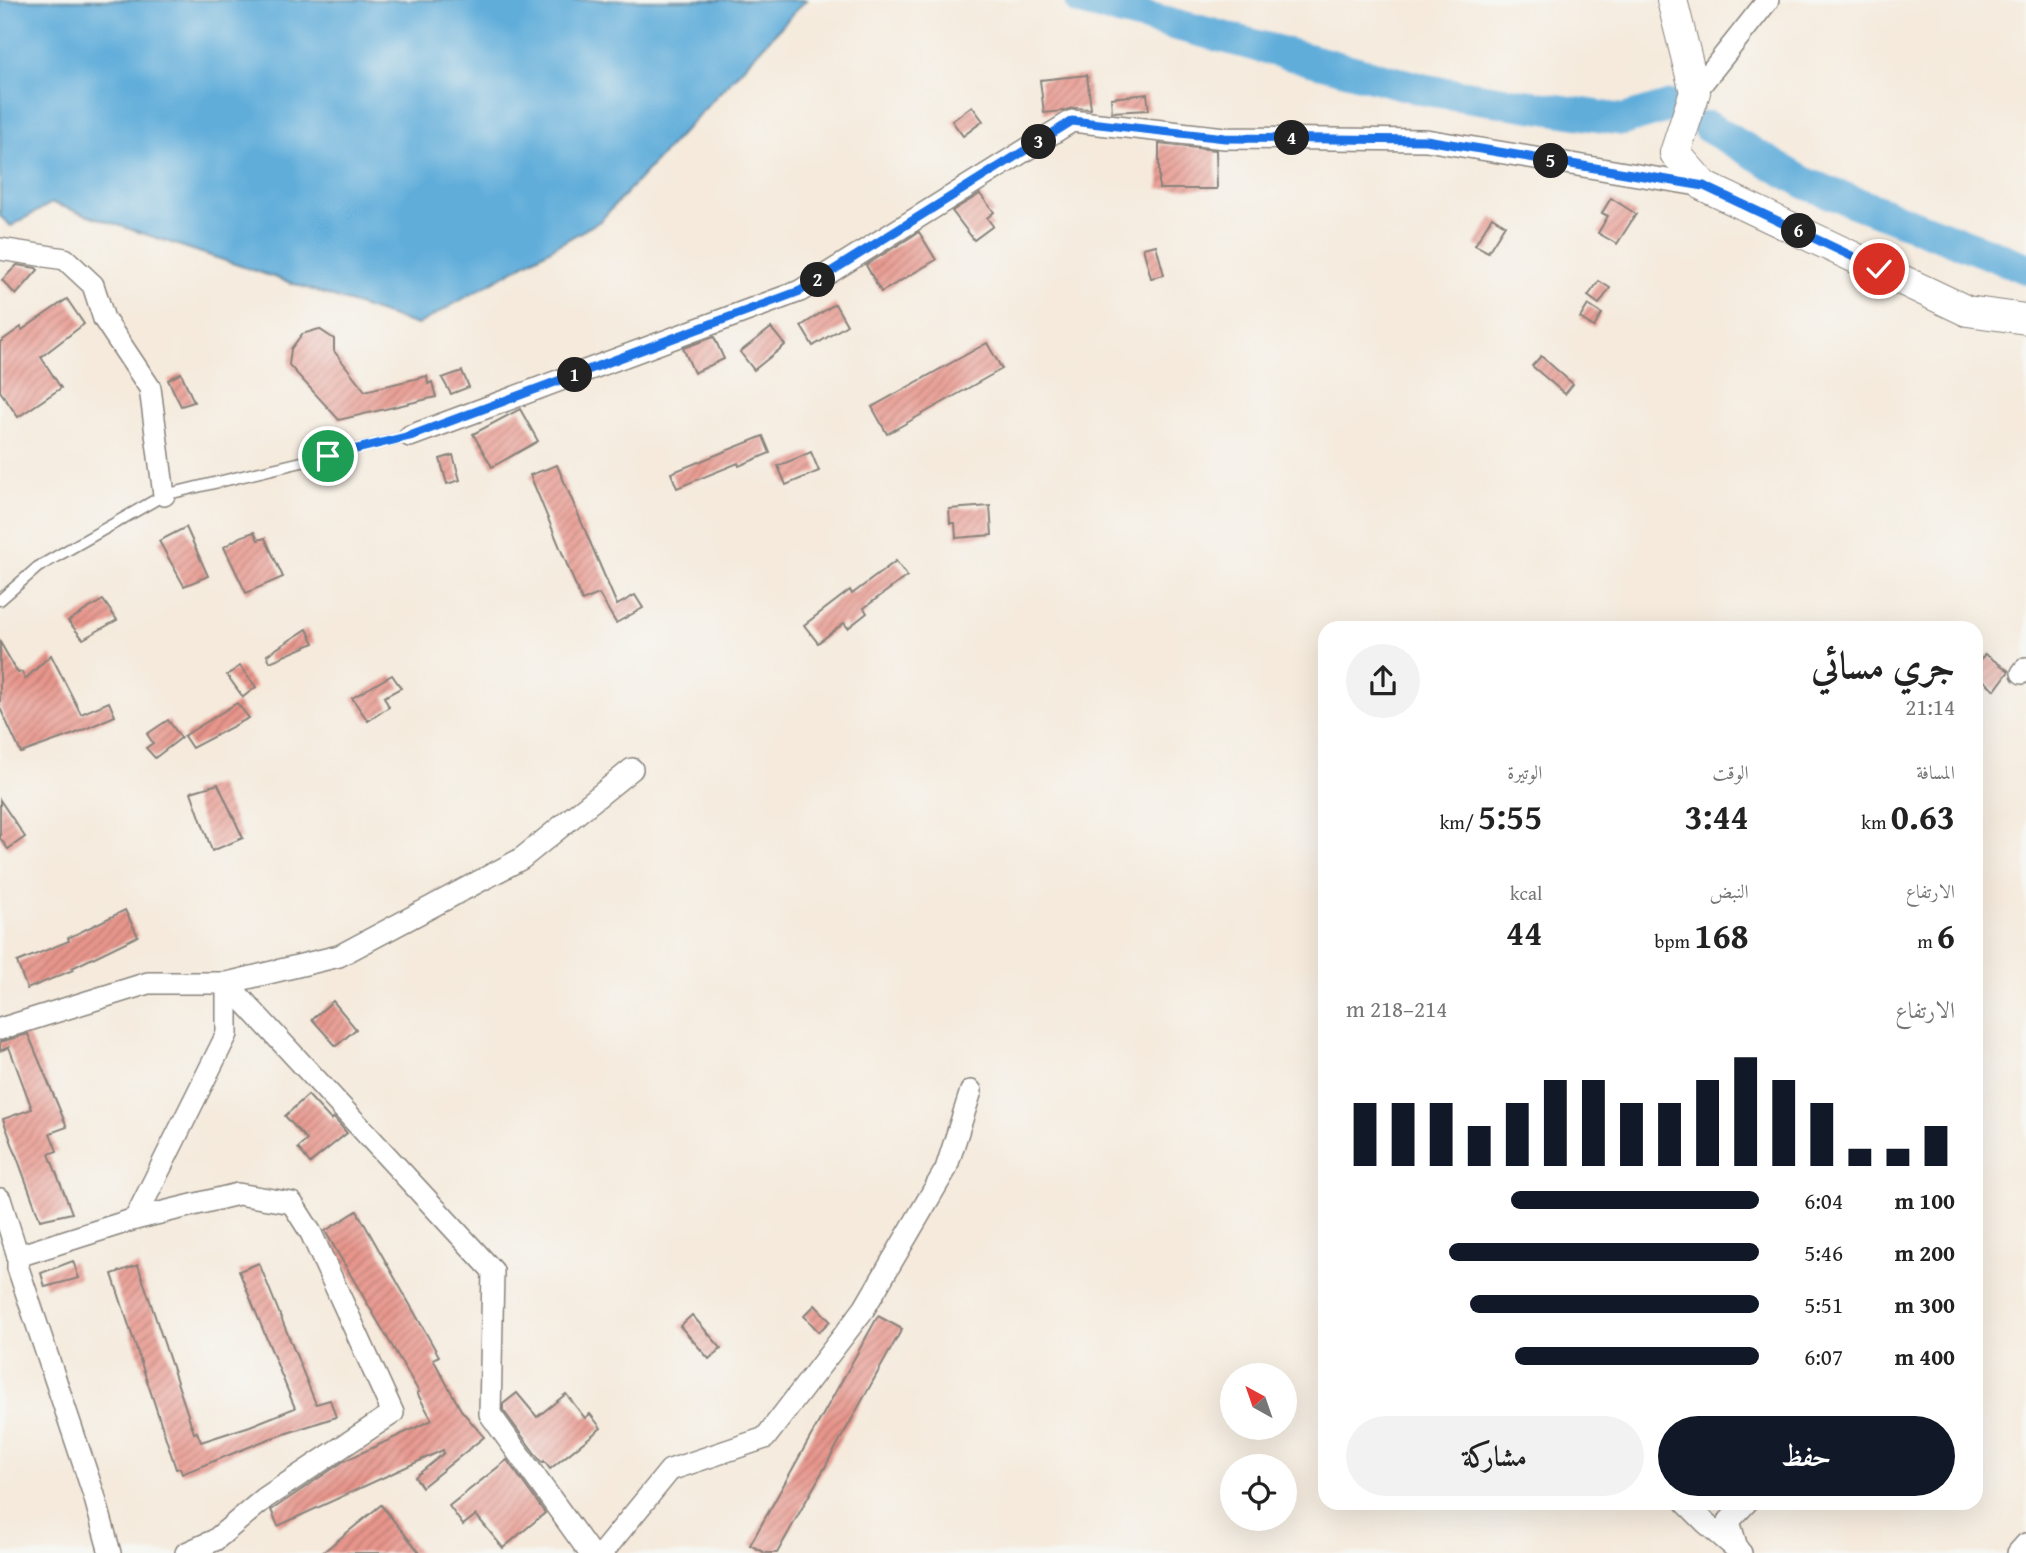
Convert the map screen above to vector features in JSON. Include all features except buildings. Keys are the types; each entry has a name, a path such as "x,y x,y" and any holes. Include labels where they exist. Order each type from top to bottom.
{"street":[{"path":"1672,0 1695,92"},
{"path":"1704,186 1675,153 1695,92 1768,0"},
{"path":"410,436 800,291 1072,121 1225,138 1426,140 1704,186 1967,311 2026,319"},
{"path":"0,248 65,259 93,285 104,318 150,388 164,495"},
{"path":"0,1029 148,983 227,983 339,956 521,859 632,769"},
{"path":"135,1219 227,1034 227,983"},
{"path":"227,983 493,1271 490,1414 590,1553"},
{"path":"602,1553 670,1469 765,1438 864,1309 946,1169 971,1091"},
{"path":"18,1256 135,1219 238,1194 292,1203 311,1233 393,1413 265,1498 215,1540 186,1553"},
{"path":"0,1199 18,1256 18,1268 94,1495 110,1553"},
{"path":"1693,1510 1740,1552"},
{"path":"1739,1510 1729,1521 1740,1552"},
{"path":"2018,1553 2026,1544"}],"lane":[{"path":"0,600 38,567 164,495 410,436"}],"water":[{"path":"0,0 806,0 600,221 417,325 52,203 11,226 0,216"}],"waterway":[{"path":"1081,0 1426,90 1623,120 1671,106 1679,110"},
{"path":"1708,127 1805,183 2026,268"}],"route":[{"path":"328,456 410,436 800,291 1072,121 1225,138 1426,140 1704,186 1879,269"}]}
